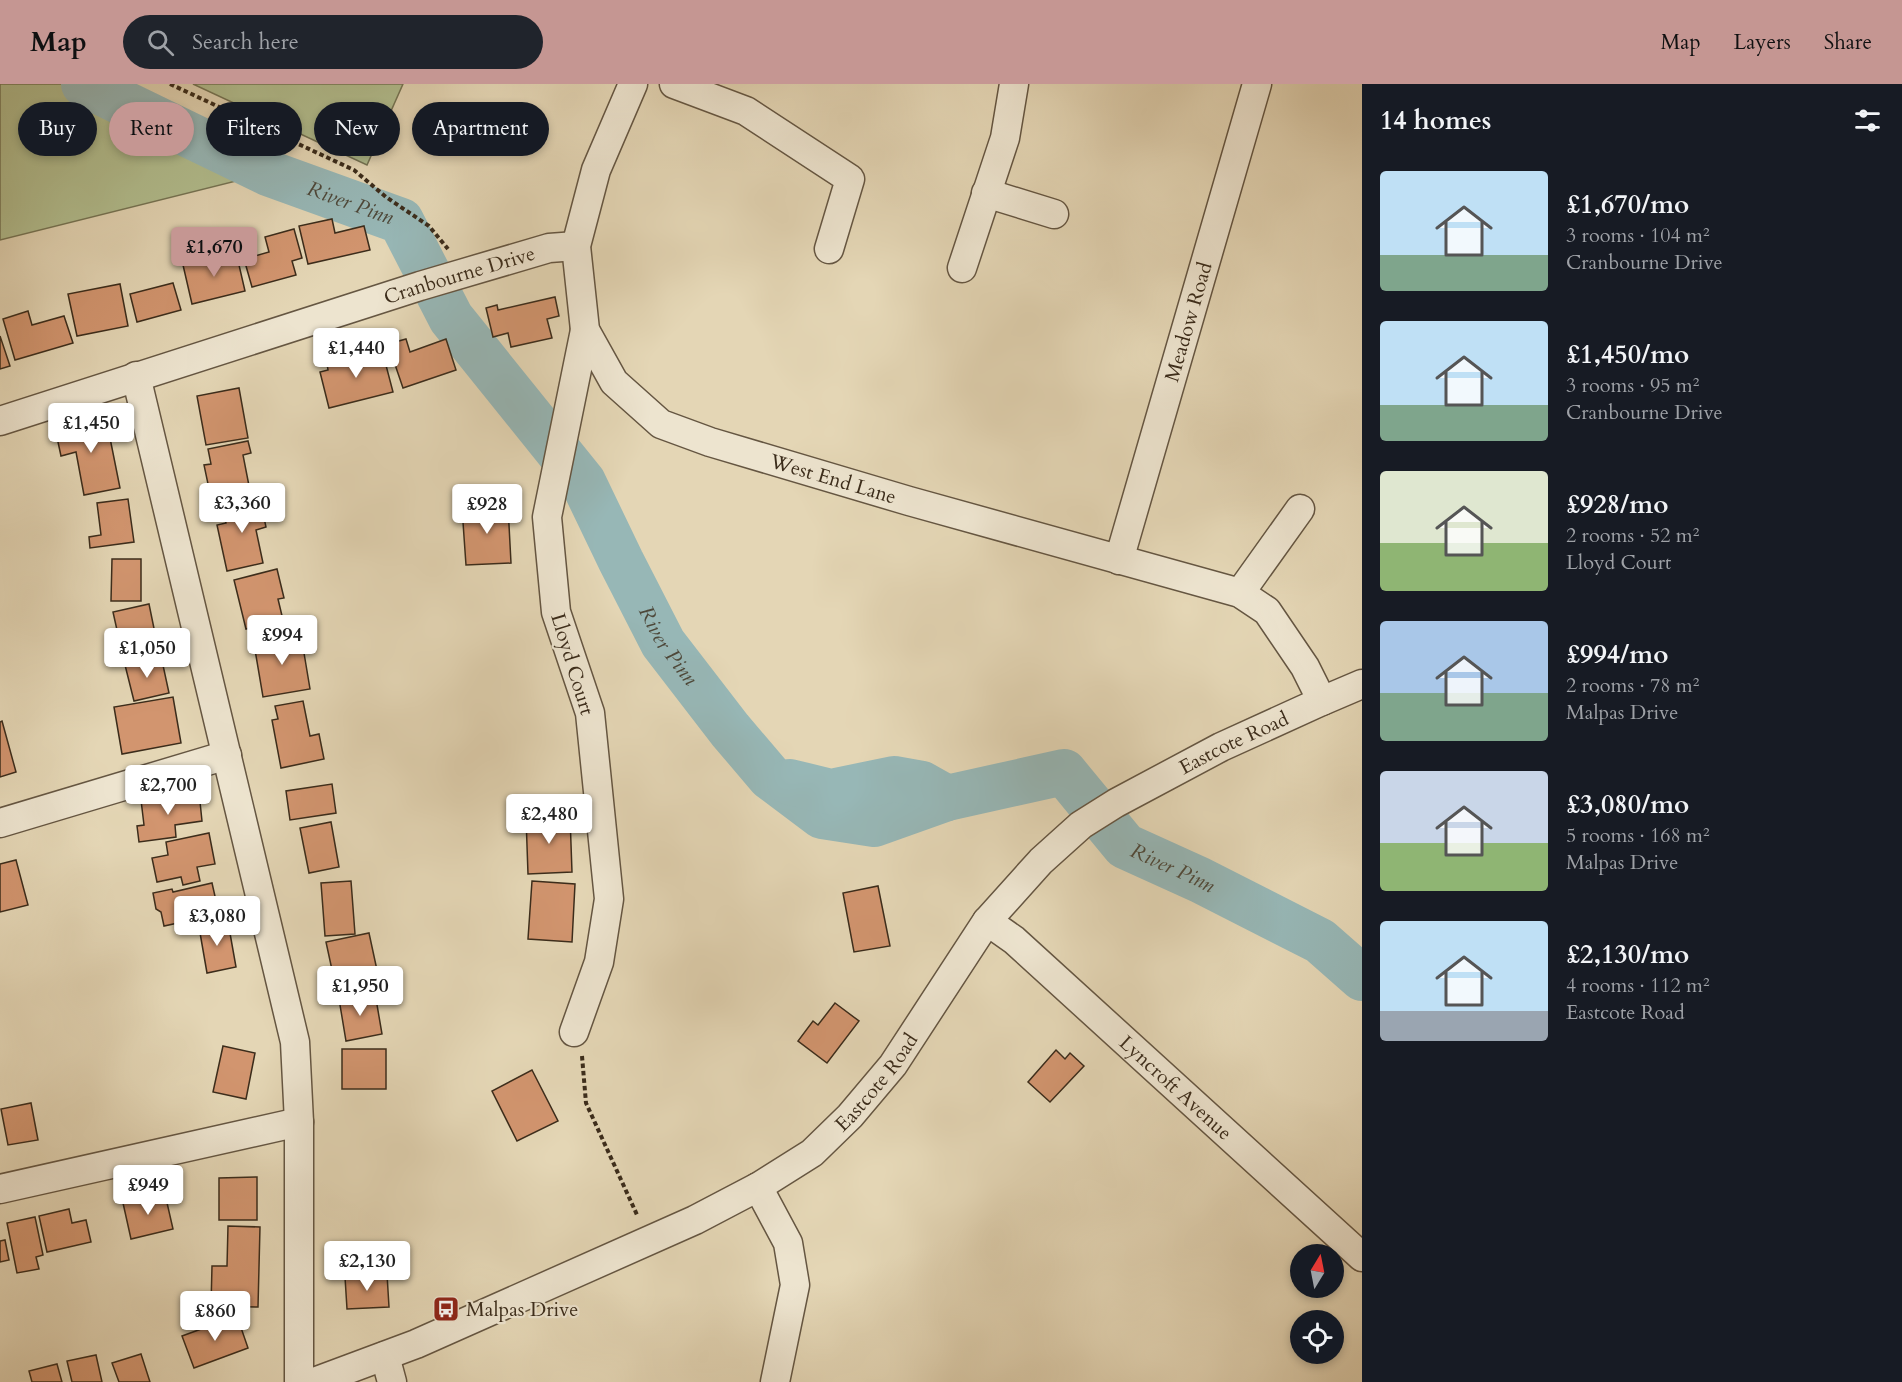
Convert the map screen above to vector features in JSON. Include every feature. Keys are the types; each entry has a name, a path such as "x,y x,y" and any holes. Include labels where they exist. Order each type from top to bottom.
{"street":[{"name":"West End Lane","path":"633,84 596,170 576,246 585,330 614,382 661,424 710,442 920,504 1240,593 1267,611 1305,667 1322,701"},
{"path":"674,84 746,111 850,179 829,249"},
{"path":"962,268 1005,138 1014,84"},
{"name":"Meadow Road","path":"1119,560 1257,84"},
{"path":"986,194 1054,214"},
{"name":"Cranbourne Drive","path":"0,421 420,286 549,248 576,246"},
{"name":"Lloyd Court","path":"574,1032 599,962 609,899 590,713 556,612 547,517 585,330"},
{"path":"136,376 294,1042 298,1122 299,1382"},
{"path":"1240,593 1300,508"},
{"name":"Eastcote Road","path":"314,1382 389,1369 648,1240 695,1220 758,1186 812,1153 850,1116 893,1065 987,921 1041,861 1081,825 1116,803 1221,747 1362,684"},
{"path":"0,823 227,755"},
{"name":"Lyncroft Avenue","path":"987,921 1014,940 1362,1257"},
{"path":"0,1189 298,1122"},
{"path":"758,1186 788,1243 795,1285 775,1382"}],"path":[{"path":"170,84 354,170 386,197 429,226 449,250 456,276"},
{"path":"574,1032 581,1049 586,1103 648,1240"}],"green space":[{"path":"0,84 90,84 126,102 109,102 109,156 194,156 194,136 206,142 206,156 234,156 268,173 0,240"},
{"path":"193,84 403,84 395,102 314,102 314,140 302,135 302,102 232,102"},
{"path":"348,156 371,156 367,165"}],"building":[{"path":"332,219 335,233 364,226 370,250 308,264 299,226"},
{"path":"294,229 302,258 292,261 296,275 252,287 244,259 269,252 265,237"},
{"path":"236,252 245,291 192,304 183,265"},
{"path":"173,283 181,310 137,322 130,294"},
{"path":"120,284 128,326 77,336 68,294"},
{"path":"555,297 559,316 547,319 552,338 511,347 508,333 493,337 486,308 497,305 498,310"},
{"path":"28,311 32,325 64,316 73,343 15,360 3,319"},
{"path":"0,336 10,366 0,369"},
{"path":"406,339 410,352 446,339 456,370 403,388 388,344"},
{"path":"382,350 393,392 329,408 320,372 328,370 327,364"},
{"path":"239,388 248,438 206,445 197,396"},
{"path":"106,418 120,488 84,495 76,452 61,456 55,428"},
{"path":"248,441 251,453 243,455 251,496 212,503 204,465 211,464 208,449"},
{"path":"128,499 134,542 90,548 89,537 101,535 97,503"},
{"path":"260,499 266,527 256,530 263,563 227,571 217,525 226,523 222,506"},
{"path":"508,506 511,563 466,565 462,508"},
{"path":"112,559 141,559 141,601 111,601"},
{"path":"277,569 284,598 278,599 283,620 246,629 234,580"},
{"path":"149,604 158,648 133,653 132,647 109,651 106,632 117,630 113,612"},
{"path":"301,635 310,689 263,697 254,644"},
{"path":"161,656 169,693 134,701 125,665"},
{"path":"173,697 181,743 122,754 114,707"},
{"path":"303,701 310,736 319,734 324,759 281,768 272,720 278,719 275,706"},
{"path":"2,721 16,772 0,777 0,722"},
{"path":"332,784 336,813 290,820 286,791"},
{"path":"199,792 202,821 175,825 176,837 139,842 137,826 144,825 141,800"},
{"path":"570,816 572,872 528,874 526,817"},
{"path":"331,822 339,867 309,873 300,828"},
{"path":"209,833 215,864 197,867 200,881 183,885 181,877 157,882 152,858 168,855 166,842"},
{"path":"16,860 28,905 0,912 0,864"},
{"path":"351,881 355,934 325,936 321,883"},
{"path":"532,881 575,884 572,942 528,939"},
{"path":"212,883 219,914 164,926 161,912 156,909 153,893 172,889 173,892"},
{"path":"878,886 890,946 854,952 843,893"},
{"path":"228,922 236,967 207,973 199,927"},
{"path":"369,933 380,984 337,993 326,942"},
{"path":"375,993 382,1034 346,1041 339,999"},
{"path":"835,1003 859,1021 827,1063 798,1041 813,1021 818,1025"},
{"path":"223,1046 255,1053 246,1099 213,1092"},
{"path":"342,1049 386,1049 386,1089 342,1089"},
{"path":"1056,1050 1065,1059 1070,1053 1084,1066 1050,1102 1028,1082"},
{"path":"532,1070 558,1121 517,1141 492,1091"},
{"path":"31,1103 38,1140 8,1145 1,1109"},
{"path":"257,1177 257,1220 219,1220 219,1178"},
{"path":"165,1194 173,1229 131,1239 123,1203"},
{"path":"69,1209 72,1223 86,1220 91,1242 47,1252 39,1216"},
{"path":"35,1217 43,1255 36,1257 39,1269 17,1273 7,1223"},
{"path":"228,1226 260,1227 258,1307 211,1306 212,1266 227,1266"},
{"path":"5,1240 9,1260 0,1262 0,1241"},
{"path":"387,1274 389,1307 347,1309 345,1277"},
{"path":"237,1316 248,1348 194,1368 182,1336"},
{"path":"141,1354 150,1382 119,1382 112,1363"},
{"path":"96,1355 102,1382 72,1382 67,1361"},
{"path":"57,1364 62,1382 32,1382 29,1371"}],"waterway":[{"name":"River Pinn","path":"84,84 268,173 401,221 451,318 583,482 663,643 730,730 770,777 822,816 874,824 947,798 1064,772 1125,846 1200,880 1320,941 1362,978"},
{"path":"790,782 831,792 894,779 922,784 947,798"}],"place":[{"name":"Malpas Drive","path":"446,1309"}]}
